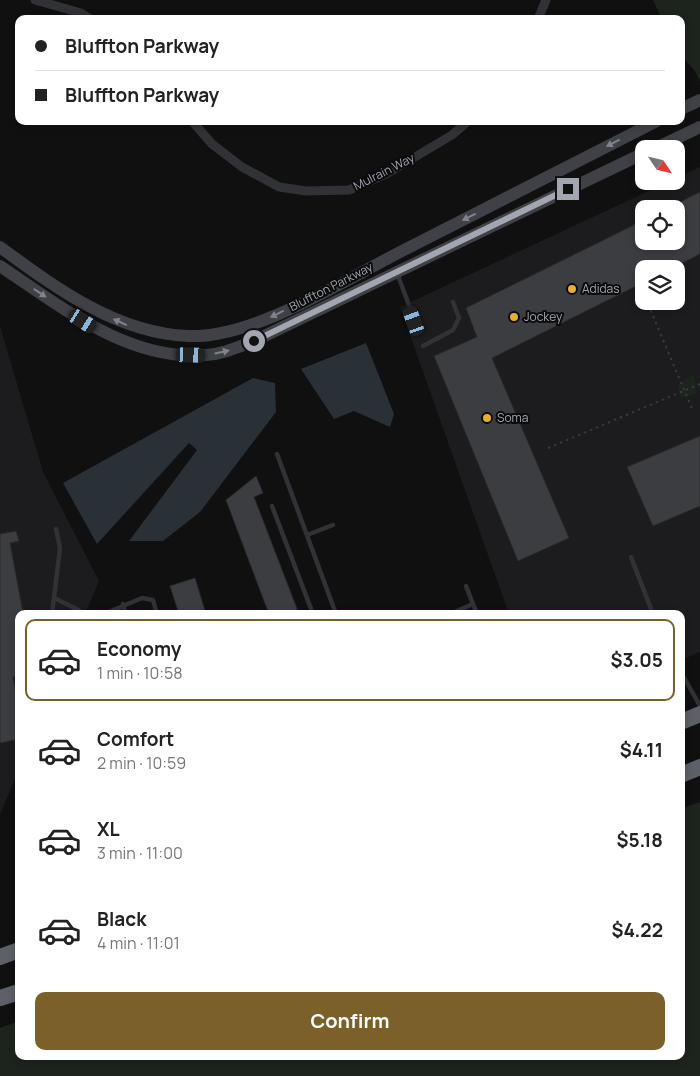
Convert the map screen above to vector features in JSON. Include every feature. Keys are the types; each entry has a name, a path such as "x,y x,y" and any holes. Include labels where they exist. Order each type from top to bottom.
{"highway":[{"path":"685,720 700,714"},
{"path":"685,773 700,767"},
{"path":"0,948 15,943"},
{"path":"0,957 15,951"},
{"path":"0,998 15,993"}],"main road":[{"path":"685,107 700,100"},
{"name":"Bluffton Parkway","path":"0,247 84,304 124,324 160,334 190,336 224,334 258,323 309,298 649,125"},
{"path":"673,140 700,127"},
{"name":"Bluffton Parkway","path":"0,266 96,330 131,344 176,354 206,355 230,351 635,157"}],"street":[{"path":"35,0 84,15"},
{"path":"540,15 546,0"},
{"name":"Mulrain Way","path":"195,125 212,144 242,167 279,187 306,191 349,190 388,173 452,136 464,125"}],"lane":[{"path":"396,271 414,321"},
{"path":"423,346 454,330 459,318 453,302"},
{"path":"277,454 335,610"},
{"path":"272,506 311,610"},
{"path":"307,535 334,525"},
{"path":"52,610 60,548 56,528"},
{"path":"631,558 651,610"},
{"path":"466,586 475,610"},
{"path":"54,598 78,610"},
{"path":"112,610 142,598 153,600 156,610"},
{"path":"123,604 124,610"},
{"path":"459,610 473,604"},
{"path":"685,679 700,706"}],"path":[{"path":"650,310 693,411"},
{"path":"548,448 700,384"}],"shaded area":[{"path":"653,0 700,0 700,82 695,71 685,60 685,15 660,15"},
{"path":"700,167 700,652 685,658 685,610 508,610 400,307 651,190 685,190 685,174"},
{"path":"0,326 43,472 99,581 87,610 15,610 15,779 0,814"},
{"path":"366,343 394,414 390,427 354,411 334,419 301,369"},
{"path":"694,374 697,393 681,398 677,385"},
{"path":"253,378 275,383 276,412 200,512 163,541 129,541 197,450 189,443 97,544 63,483"},
{"path":"700,802 700,1076 0,1076 0,1028 15,1022 15,1060 685,1060 685,808"}],"building":[{"path":"700,192 700,254 685,262 635,260 635,286 492,358 569,538 518,561 434,356 477,337 466,308 635,224 635,250 685,250 684,200"},
{"path":"700,436 700,506 653,526 627,467"},
{"path":"256,476 263,493 254,497 297,610 267,610 226,500"},
{"path":"16,531 19,541 10,543 22,610 15,610 15,677 13,677 15,688 15,740 0,743 0,534"},
{"path":"195,578 205,610 178,610 170,586"}],"place":[{"name":"Adidas","path":"572,289"},
{"name":"Jockey","path":"514,317"},
{"name":"Soma","path":"487,418"}],"route":[{"path":"254,341 568,189"}]}
